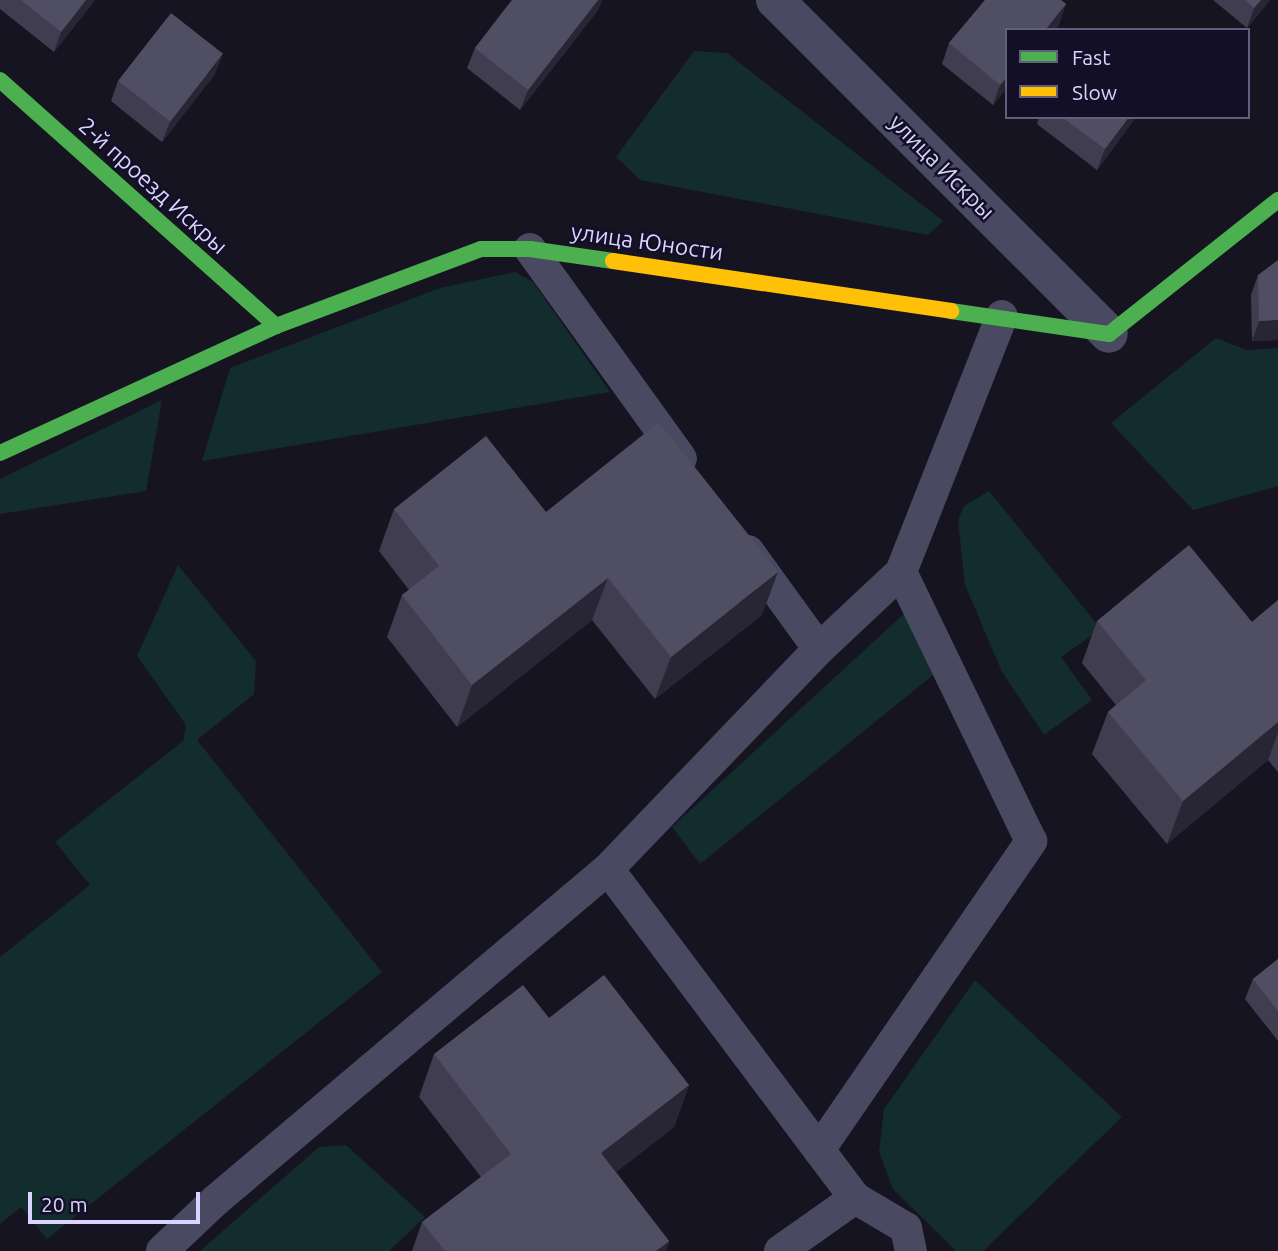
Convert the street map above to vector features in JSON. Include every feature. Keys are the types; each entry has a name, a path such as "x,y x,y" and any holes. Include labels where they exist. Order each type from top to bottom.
{"street":[{"name":"улица Искры","path":"775,0 1109,334"},
{"name":"2-й проезд Искры","path":"0,80 275,326"},
{"path":"1109,334 1278,200"},
{"name":"улица Юности","path":"0,453 275,326 481,249 530,249 1002,316 1109,334"}],"lane":[{"path":"530,249 698,482"},
{"path":"163,1251 216,1200 608,869 819,649 901,572 1002,316"},
{"path":"731,527 819,649"},
{"path":"819,1150 1031,841 901,572"},
{"path":"608,869 855,1198 906,1228 911,1251"},
{"path":"780,1251 855,1198"}],"green space":[{"path":"694,51 727,53 943,221 928,235 640,180 616,157"},
{"path":"515,272 533,282 610,392 202,461 230,368 440,288"},
{"path":"1216,338 1247,350 1278,348 1278,486 1193,510 1111,423"},
{"path":"162,400 146,491 0,514 0,479"},
{"path":"989,491 1101,629 1061,657 1092,700 1044,735 1002,672 965,585 958,520 964,506"},
{"path":"178,565 256,661 254,694 197,740 382,972 47,1239 21,1207 0,1224 0,957 90,885 55,842 183,741 186,725 137,656"},
{"path":"907,611 938,671 700,864 672,827"},
{"path":"975,980 1122,1117 983,1251 956,1251 893,1189 879,1152 884,1109"},
{"path":"346,1145 425,1217 389,1251 200,1251 319,1147"}],"building":[{"path":"21,0 86,0 61,32"},
{"path":"512,0 598,0 528,90 475,48"},
{"path":"985,0 1061,0 1066,4 1047,28 1005,28 1005,79 1000,85 949,43"},
{"path":"1245,0 1261,0 1254,8"},
{"path":"171,13 223,54 170,121 118,81"},
{"path":"1065,119 1128,119 1105,149"},
{"path":"1278,260 1278,320 1259,321 1258,275"},
{"path":"659,422 778,572 671,657 608,578 472,685 402,595 439,566 394,509 486,436 546,512"},
{"path":"1189,545 1252,622 1278,600 1278,722 1183,801 1108,712 1146,680 1097,621"},
{"path":"1278,959 1278,1011 1253,979"},
{"path":"604,975 689,1085 601,1153 669,1241 656,1251 445,1251 422,1222 511,1154 434,1054 523,985 549,1018"}],"traffic: fast":[{"path":"0,80 276,326"},
{"path":"951,311 1109,334 1278,200"},
{"path":"0,453 276,326 481,249 530,249 613,261"}],"traffic: slow":[{"path":"613,261 951,311"}]}
